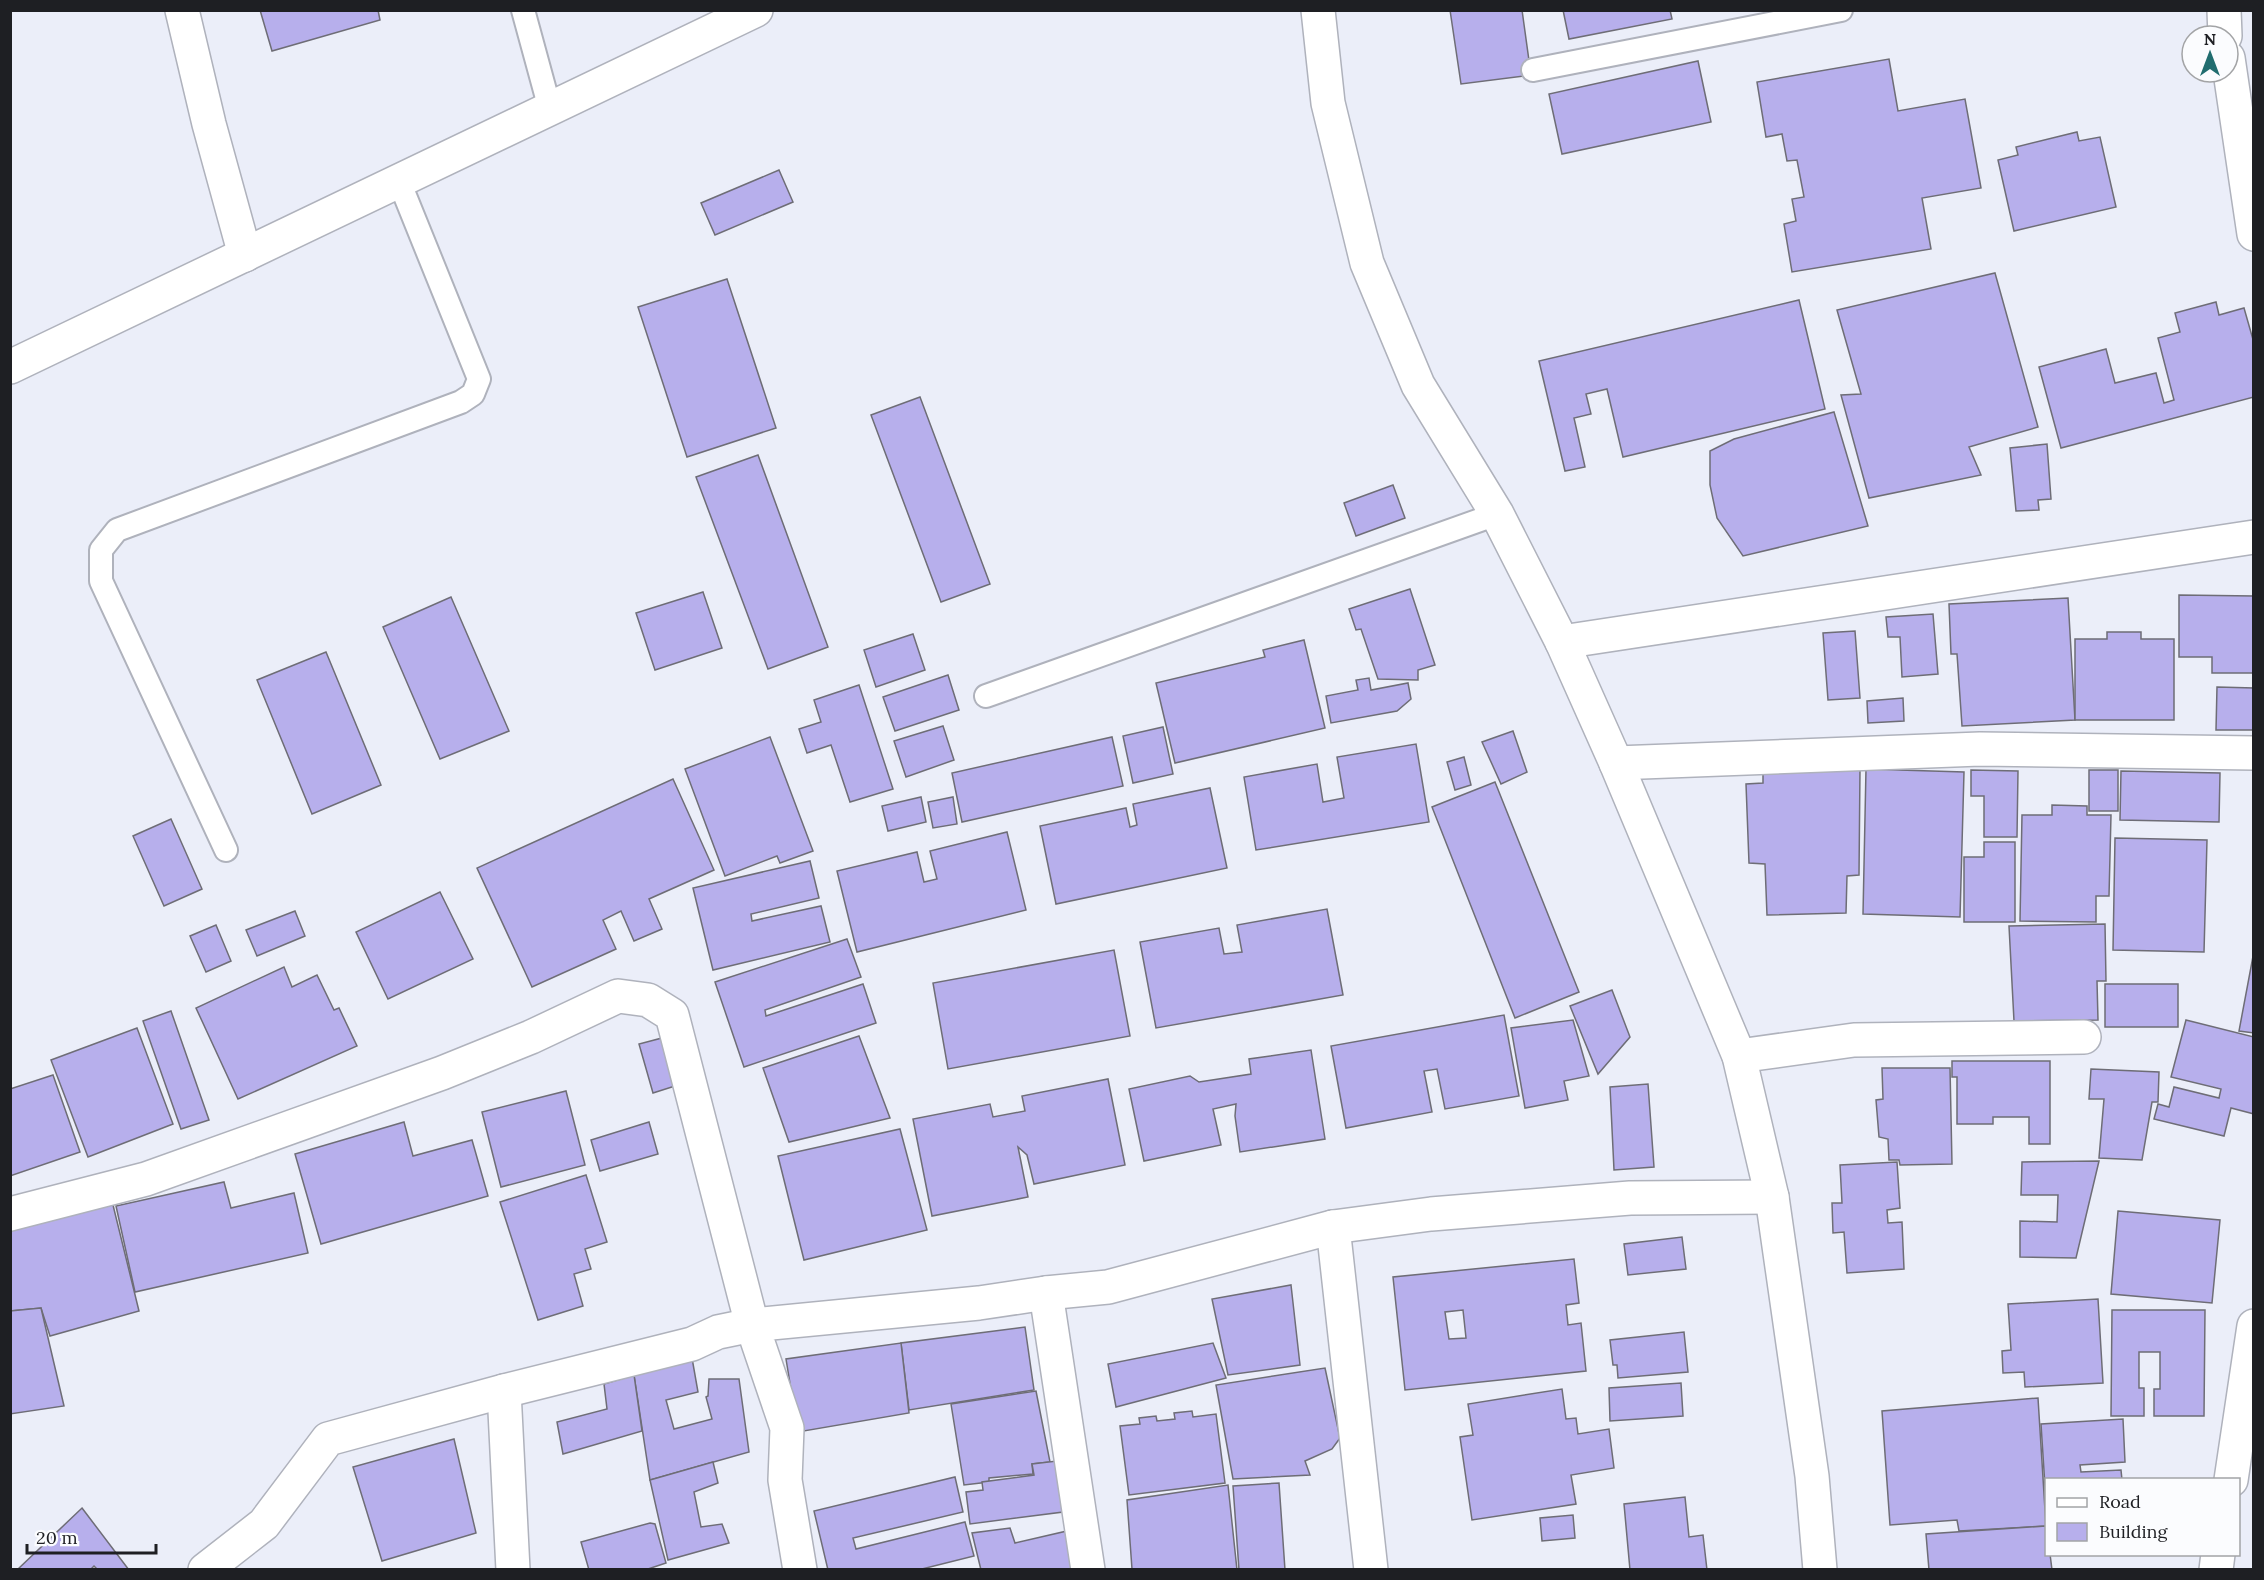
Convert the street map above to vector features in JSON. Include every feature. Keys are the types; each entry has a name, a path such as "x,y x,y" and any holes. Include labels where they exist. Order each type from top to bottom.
{"street":[{"path":"182,10 209,124 245,255"},
{"path":"10,367 756,10"},
{"path":"1318,10 1328,103 1367,263 1418,385 1497,514 1562,642 1616,763 1739,1056 1772,1197 1812,1476 1820,1569"},
{"path":"2232,84 2253,234"},
{"path":"1562,642 2253,537"},
{"path":"1616,763 1980,749 2253,753"},
{"path":"10,1214 146,1179 442,1073 531,1037 618,996 648,1000 672,1016 752,1325 787,1428 784,1480 800,1569"},
{"path":"1739,1056 1854,1040 2084,1037"},
{"path":"205,1569 264,1524 328,1439 504,1391 692,1344 718,1332 752,1325 979,1303 1108,1287 1333,1227 1431,1214 1630,1198 1772,1197"},
{"path":"1333,1227 1371,1569"},
{"path":"1046,1293 1088,1569"},
{"path":"2231,1478 2248,1412 2253,1326"},
{"path":"504,1391 513,1569"}],"lane":[{"path":"523,10 550,109"},
{"path":"1533,70 1841,10"},
{"path":"226,850 102,581 101,550 117,530 461,402 473,394 479,379 399,181"},
{"path":"986,696 1497,514"}],"building":[{"path":"260,10 378,10 380,20 272,51"},
{"path":"1450,10 1522,10 1531,75 1461,84"},
{"path":"1563,10 1670,10 1672,19 1569,39"},
{"path":"1889,59 1898,111 1965,99 1981,188 1922,198 1931,249 1792,272 1784,224 1796,221 1792,199 1804,197 1797,160 1787,161 1782,134 1766,137 1757,82"},
{"path":"1698,61 1711,122 1562,154 1549,94"},
{"path":"2077,132 2079,141 2100,137 2116,207 2014,231 1998,160 2018,155 2016,147"},
{"path":"779,170 793,202 715,235 701,203"},
{"path":"1995,273 2038,427 1969,447 1981,475 1869,498 1841,395 1861,394 1837,310"},
{"path":"727,279 776,428 687,457 638,307"},
{"path":"1799,300 1825,409 1623,457 1607,389 1586,394 1591,414 1574,418 1585,467 1565,471 1539,361"},
{"path":"2216,302 2219,315 2244,308 2254,343 2254,397 2061,448 2039,367 2106,349 2115,383 2156,373 2164,403 2174,400 2158,338 2180,332 2175,313"},
{"path":"920,397 990,584 941,602 871,415"},
{"path":"1834,412 1868,526 1743,556 1717,518 1710,485 1710,451 1734,439"},
{"path":"2047,444 2051,499 2038,500 2039,510 2016,511 2010,448"},
{"path":"758,455 828,647 768,669 696,477"},
{"path":"1393,485 1405,518 1356,536 1344,503"},
{"path":"1410,589 1435,665 1418,670 1418,680 1378,679 1361,629 1356,630 1349,609"},
{"path":"703,592 722,648 655,670 636,613"},
{"path":"2179,595 2254,596 2254,673 2212,673 2212,657 2179,657"},
{"path":"451,597 509,731 440,759 383,627"},
{"path":"2068,598 2075,720 1962,726 1957,654 1951,654 1949,604"},
{"path":"1933,614 1938,674 1902,677 1900,637 1888,637 1886,617"},
{"path":"1855,631 1860,698 1828,700 1823,633"},
{"path":"2107,632 2141,632 2141,639 2174,639 2174,720 2075,720 2075,639 2107,639"},
{"path":"913,634 925,670 876,687 864,650"},
{"path":"1304,640 1325,728 1175,763 1156,683 1265,657 1263,650"},
{"path":"326,652 381,785 312,814 257,680"},
{"path":"948,675 959,710 895,731 883,697"},
{"path":"1369,678 1371,690 1408,683 1411,699 1397,711 1331,723 1326,696 1358,690 1356,680"},
{"path":"859,685 893,789 850,802 831,745 807,753 799,729 821,722 814,700"},
{"path":"2217,687 2254,688 2254,730 2216,730"},
{"path":"1903,698 1904,721 1868,723 1867,701"},
{"path":"943,726 954,760 906,777 894,741"},
{"path":"1163,727 1173,774 1133,783 1123,736"},
{"path":"1513,731 1527,772 1501,784 1482,742"},
{"path":"770,737 813,851 780,863 777,856 725,876 685,769"},
{"path":"1112,737 1123,786 962,822 952,773"},
{"path":"1416,744 1429,822 1256,850 1244,777 1317,764 1323,802 1344,798 1337,757"},
{"path":"1464,757 1471,785 1455,790 1447,762"},
{"path":"1763,769 1860,769 1859,875 1847,876 1846,913 1767,915 1765,864 1749,863 1746,784 1763,783"},
{"path":"1866,769 1964,772 1960,917 1863,914"},
{"path":"1971,770 2018,771 2017,837 1984,837 1984,796 1971,796"},
{"path":"2089,770 2118,770 2118,811 2089,811"},
{"path":"2121,771 2220,773 2219,822 2120,820"},
{"path":"673,779 714,870 649,899 662,929 634,941 621,911 603,920 616,949 532,987 477,868"},
{"path":"1495,782 1579,992 1515,1018 1432,807"},
{"path":"1210,788 1227,868 1056,904 1040,826 1126,808 1130,827 1137,825 1133,804"},
{"path":"921,797 926,822 888,831 882,806"},
{"path":"953,797 957,824 933,828 928,802"},
{"path":"2052,805 2087,806 2087,815 2111,815 2109,896 2096,896 2096,922 2020,921 2022,815 2052,815"},
{"path":"171,819 202,889 164,906 133,836"},
{"path":"1007,832 1026,910 857,952 837,871 917,852 924,882 937,879 930,851"},
{"path":"2115,838 2207,840 2204,952 2113,950"},
{"path":"1984,842 2015,842 2015,922 1964,922 1964,857 1984,857"},
{"path":"810,861 819,898 751,914 752,921 821,906 830,942 713,970 693,888"},
{"path":"440,892 473,959 388,999 356,932"},
{"path":"1327,909 1343,995 1156,1028 1140,942 1219,928 1224,954 1242,952 1237,925"},
{"path":"295,911 305,936 257,956 246,930"},
{"path":"2105,924 2106,981 2097,981 2098,1020 2014,1021 2009,926"},
{"path":"216,925 231,961 206,972 190,936"},
{"path":"847,939 861,977 765,1010 766,1016 863,984 876,1023 744,1067 715,982"},
{"path":"1114,950 1130,1036 948,1069 933,983"},
{"path":"2254,951 2254,1033 2239,1031"},
{"path":"284,967 292,987 317,975 334,1010 339,1008 357,1046 238,1099 196,1008"},
{"path":"2105,984 2178,984 2178,1027 2105,1027"},
{"path":"1612,990 1630,1037 1598,1074 1570,1006"},
{"path":"171,1011 209,1120 181,1129 143,1021"},
{"path":"1504,1015 1519,1096 1445,1109 1437,1069 1424,1071 1432,1112 1346,1128 1331,1046"},
{"path":"1573,1020 1589,1076 1564,1081 1568,1100 1525,1108 1511,1028"},
{"path":"2186,1020 2254,1037 2254,1114 2231,1108 2224,1136 2154,1119 2158,1104 2169,1107 2174,1087 2219,1098 2221,1089 2171,1077"},
{"path":"137,1028 173,1124 88,1157 51,1060"},
{"path":"859,1036 890,1118 789,1142 763,1068"},
{"path":"662,1038 675,1086 653,1093 639,1044"},
{"path":"1311,1050 1325,1139 1240,1152 1235,1116 1236,1104 1213,1109 1221,1145 1144,1161 1129,1089 1190,1076 1199,1082 1251,1074 1249,1059"},
{"path":"1952,1061 2050,1061 2050,1144 2029,1144 2029,1117 1993,1117 1993,1124 1957,1124 1957,1077 1952,1077"},
{"path":"1882,1068 1950,1068 1952,1164 1900,1165 1899,1160 1889,1160 1888,1139 1879,1137 1876,1100 1883,1099"},
{"path":"2091,1069 2159,1072 2158,1102 2152,1102 2142,1160 2099,1158 2104,1099 2089,1099"},
{"path":"53,1075 80,1152 10,1176 10,1089"},
{"path":"1108,1079 1125,1165 1034,1184 1027,1155 1018,1147 1028,1197 932,1216 913,1119 990,1104 993,1117 1025,1111 1022,1096"},
{"path":"1648,1084 1654,1167 1614,1170 1610,1087"},
{"path":"566,1091 585,1165 501,1187 482,1112"},
{"path":"404,1122 413,1156 472,1140 488,1196 321,1244 295,1154"},
{"path":"649,1122 658,1154 600,1171 591,1140"},
{"path":"900,1129 927,1230 804,1260 778,1156"},
{"path":"2099,1161 2076,1258 2020,1257 2020,1221 2057,1222 2058,1195 2021,1195 2022,1162"},
{"path":"1897,1162 1900,1208 1887,1210 1888,1223 1902,1222 1904,1269 1847,1273 1844,1232 1833,1233 1832,1203 1842,1203 1840,1165"},
{"path":"586,1175 607,1242 585,1249 591,1269 574,1274 583,1306 538,1320 500,1202"},
{"path":"224,1182 231,1208 294,1193 308,1253 135,1292 116,1206"},
{"path":"112,1201 139,1311 50,1336 41,1308 10,1311 10,1227"},
{"path":"2118,1211 2220,1220 2212,1303 2111,1294"},
{"path":"1682,1237 1686,1269 1628,1275 1624,1244"},
{"path":"1574,1259 1579,1303 1566,1305 1568,1325 1581,1323 1586,1371 1405,1390 1393,1277","holes":["1463,1310 1466,1338 1449,1339 1445,1312"]},
{"path":"1291,1285 1300,1365 1228,1375 1212,1299"},
{"path":"2098,1299 2103,1383 2025,1387 2024,1372 2003,1373 2002,1351 2011,1350 2008,1304"},
{"path":"41,1308 64,1406 10,1414 10,1311"},
{"path":"2112,1310 2205,1310 2204,1416 2154,1416 2154,1389 2160,1389 2160,1352 2139,1352 2139,1388 2144,1388 2144,1416 2111,1416"},
{"path":"1025,1327 1034,1390 909,1410 901,1343"},
{"path":"1684,1332 1688,1372 1618,1378 1617,1365 1613,1365 1610,1340"},
{"path":"901,1343 909,1413 798,1432 786,1359"},
{"path":"1213,1343 1226,1378 1116,1407 1108,1364"},
{"path":"692,1358 698,1392 666,1400 674,1429 712,1419 706,1397 708,1396 709,1379 739,1379 749,1452 650,1480 634,1375"},
{"path":"1325,1368 1340,1438 1332,1449 1305,1461 1310,1475 1233,1479 1216,1385"},
{"path":"634,1375 642,1431 563,1454 557,1422 607,1409 604,1384"},
{"path":"1681,1383 1683,1416 1610,1421 1609,1388"},
{"path":"1562,1389 1566,1419 1576,1418 1578,1434 1609,1429 1614,1468 1571,1475 1576,1504 1472,1520 1460,1437 1473,1435 1468,1404"},
{"path":"1036,1391 1050,1462 1032,1464 1033,1474 989,1478 989,1482 964,1485 951,1404"},
{"path":"2038,1398 2045,1526 1959,1531 1957,1520 1890,1525 1882,1411"},
{"path":"1192,1411 1193,1417 1216,1414 1225,1483 1129,1495 1120,1426 1140,1424 1139,1418 1156,1416 1157,1421 1175,1419 1174,1413"},
{"path":"2123,1419 2125,1462 2080,1465 2081,1472 2121,1470 2122,1478 2045,1478 2045,1486 2041,1424"},
{"path":"454,1439 476,1533 382,1561 353,1467"},
{"path":"1057,1461 1063,1512 970,1524 966,1492 983,1490 982,1482 1034,1475 1032,1464"},
{"path":"713,1462 718,1483 694,1492 701,1527 722,1524 729,1543 668,1560 650,1480"},
{"path":"955,1477 963,1512 853,1538 856,1549 965,1522 974,1556 918,1570 828,1570 814,1511"},
{"path":"1279,1483 1285,1570 1239,1570 1233,1486"},
{"path":"1228,1485 1237,1570 1132,1569 1127,1500"},
{"path":"1685,1497 1689,1537 1703,1535 1707,1570 1630,1570 1624,1504"},
{"path":"82,1508 129,1570 98,1570 94,1566 90,1570 17,1570"},
{"path":"1573,1515 1575,1538 1542,1541 1540,1518"},
{"path":"650,1523 655,1524 666,1563 645,1570 589,1570 581,1542"},
{"path":"2045,1526 2045,1556 2050,1556 2052,1570 1929,1570 1926,1534"},
{"path":"1010,1528 1015,1543 1067,1531 1076,1570 981,1570 972,1533"}]}
